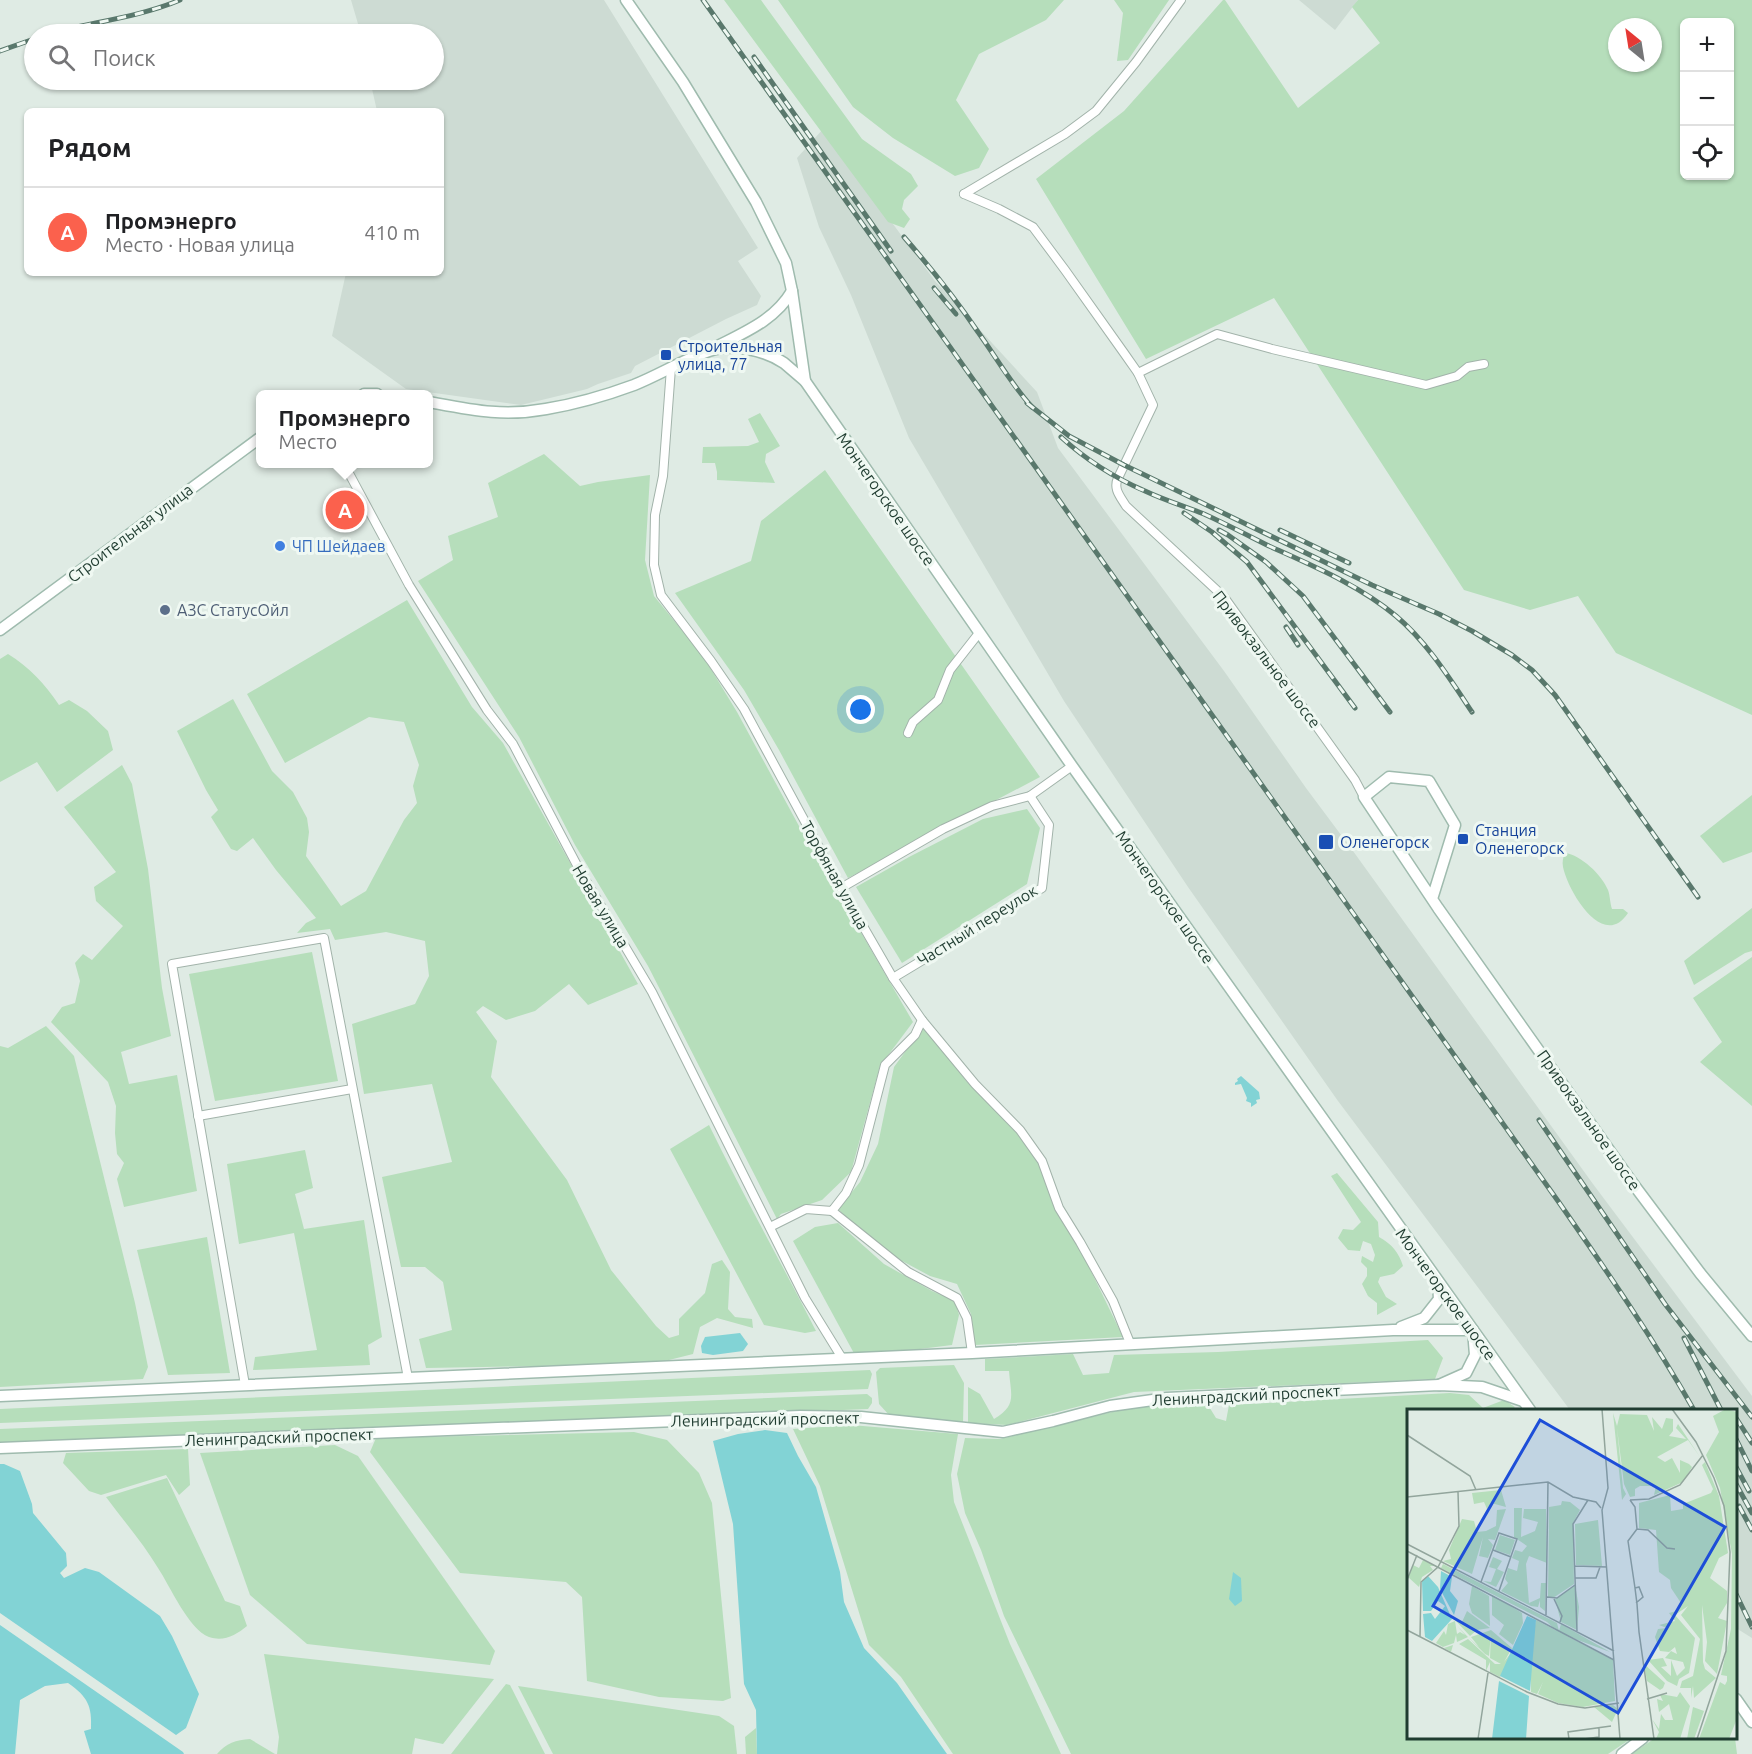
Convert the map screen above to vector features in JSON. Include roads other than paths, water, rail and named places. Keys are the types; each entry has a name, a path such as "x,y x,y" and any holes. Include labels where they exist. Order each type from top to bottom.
{"street":[{"path":"626,0 683,82 756,202 786,263 805,381"},
{"path":"1182,0 1096,111 1065,134 964,194 1033,227 1138,373 1217,333 1284,352 1426,385 1457,376 1468,367 1484,364"},
{"path":"433,403 476,412 509,414 590,399 633,385 710,350 764,322 785,303 792,291"},
{"path":"710,350 729,348 760,352 784,364 805,381"},
{"name":"Торфяная улица","path":"671,368 663,476 655,515 654,565 661,595 744,709 841,888 893,978 922,1020 975,1084 1020,1130 1042,1161 1059,1208 1113,1301 1130,1343"},
{"name":"Привокзальное шоссе","path":"1138,373 1153,405 1115,485 1117,492 1126,506 1224,597 1355,780 1432,900 1631,1181 1700,1273 1752,1336"},
{"name":"Мончегорское шоссе","path":"805,381 1072,766 1526,1406"},
{"name":"Строительная улица","path":"0,630 256,441"},
{"name":"Новая улица","path":"346,468 409,585 487,710 513,744 579,869 652,992 805,1298 842,1359"},
{"path":"908,733 913,722 938,700 950,670 979,633"},
{"path":"841,888 943,829 992,806 1030,796 1072,766"},
{"path":"1364,797 1389,777 1429,781 1455,825 1432,900"},
{"name":"Частный переулок","path":"893,978 1042,888 1049,825 1030,796"},
{"path":"245,1385 172,964 324,938 408,1378"},
{"path":"832,1211 846,1193 859,1166 885,1065 915,1035 922,1020"},
{"path":"198,1116 352,1089"},
{"path":"770,1227 806,1209 832,1211 908,1272 957,1298 967,1318 972,1353"},
{"path":"1393,1330 1424,1318 1439,1299 1438,1282"},
{"path":"0,1396 972,1353 1393,1330 1473,1330 1475,1355 1466,1373 1439,1385"},
{"name":"Ленинградский проспект","path":"0,1448 800,1416 861,1417 1003,1432 1110,1406 1167,1398 1439,1385 1482,1386 1526,1406"},
{"path":"1737,1700 1752,1722"},
{"path":"1622,1754 1641,1739"}],"water":[{"path":"1241,1076 1259,1092 1260,1099 1256,1100 1257,1103 1251,1107 1251,1103 1246,1101 1247,1098 1241,1084 1235,1085"},
{"path":"740,1333 748,1344 743,1351 713,1355 702,1353 701,1346 705,1337"},
{"path":"765,1430 787,1433 816,1487 840,1572 844,1602 864,1648 897,1683 947,1754 757,1754 756,1710 744,1684 733,1524 713,1441"},
{"path":"0,1464 20,1471 33,1513 66,1553 67,1566 60,1573 64,1578 85,1568 99,1572 160,1616 199,1694 186,1728 176,1735 0,1613"},
{"path":"1233,1572 1241,1578 1242,1601 1235,1606 1229,1599"},
{"path":"0,1625 184,1754 91,1754 84,1731 91,1729 91,1714 84,1698 68,1683 45,1686 20,1700 15,1754 0,1754"}],"railway":[{"path":"93,24 131,16 180,0"},
{"path":"703,0 1558,1201 1646,1330 1693,1409"},
{"path":"0,51 24,43"},
{"path":"754,57 891,251"},
{"path":"904,237 933,271 1010,380 1032,407"},
{"path":"934,288 956,314"},
{"path":"1027,403 1069,436 1124,465 1372,585 1439,614 1512,655 1532,670 1555,695 1698,897"},
{"path":"1061,437 1090,460 1123,480 1204,514 1335,577 1382,605 1418,637 1472,712"},
{"path":"1184,513 1212,532 1247,562 1355,708"},
{"path":"1219,530 1266,562 1303,596 1390,712"},
{"path":"1280,530 1349,563"},
{"path":"1286,627 1298,645"},
{"path":"1539,1120 1665,1304 1752,1417"},
{"path":"1684,1338 1720,1409"},
{"path":"1737,1420 1752,1443"},
{"path":"1737,1441 1752,1471"},
{"path":"1737,1469 1749,1491"},
{"path":"1737,1486 1752,1513"},
{"path":"1739,1506 1752,1530"},
{"path":"1737,1596 1752,1627"}],"place":[{"name":"Строительная улица, 77","path":"666,355"},
{"name":"Промэнерго","path":"345,510"},
{"name":"ЧП Шейдаев","path":"280,546"},
{"name":"АЗС СтатусОйл","path":"165,610"},
{"name":"Станция Оленегорск","path":"1463,839"},
{"name":"Оленегорск","path":"1326,842"}]}
